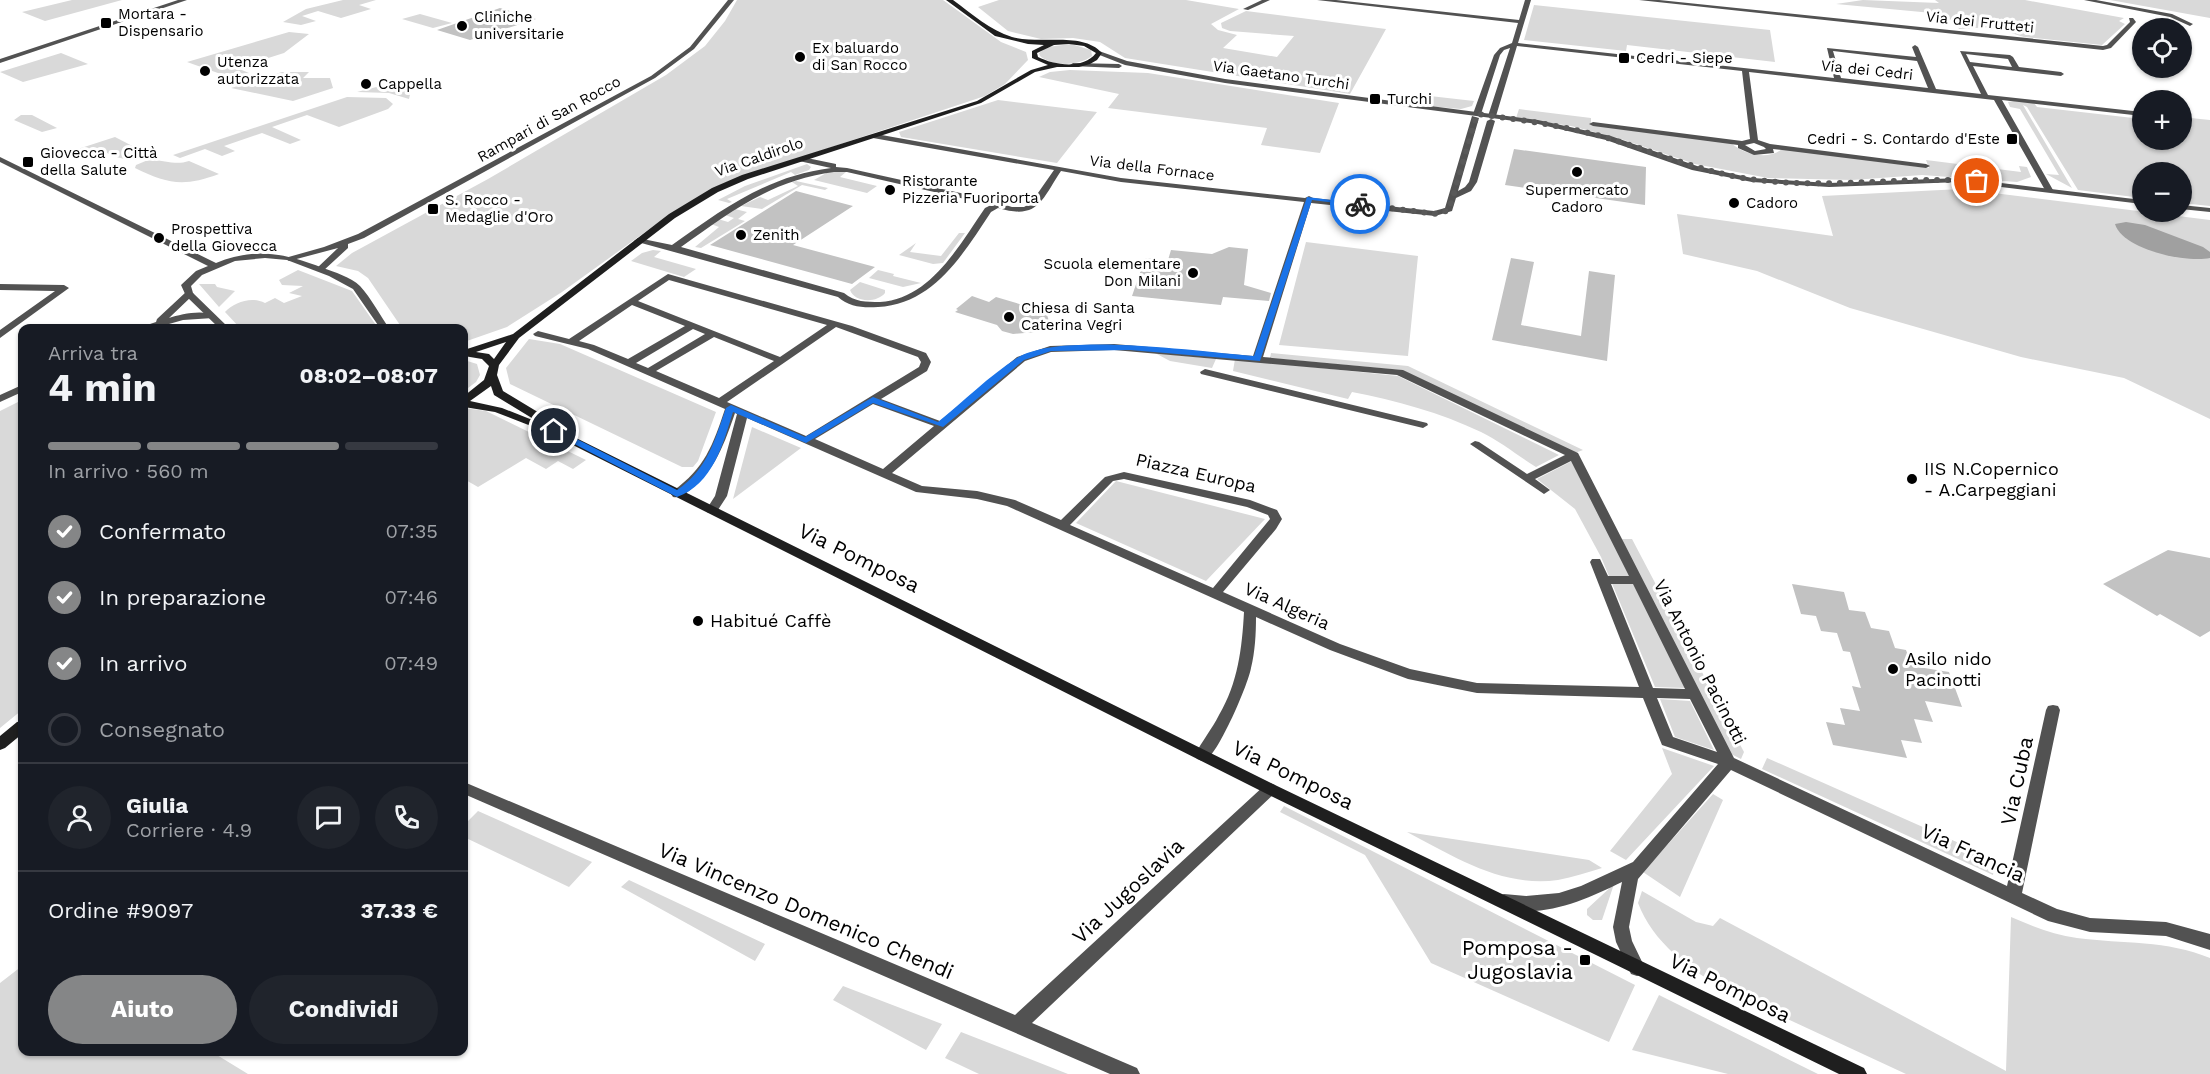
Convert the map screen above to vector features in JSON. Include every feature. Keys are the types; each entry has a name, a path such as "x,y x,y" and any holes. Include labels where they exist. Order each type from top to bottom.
{"main road":[{"name":"Via Caldirolo","path":"949,0 1013,44 1057,65"},
{"name":"Via Caldirolo","path":"468,399 482,389 516,336 678,211 715,190 978,102 1033,71 1057,65 1093,61 1099,53 1084,44 1022,41 992,31"},
{"name":"Via Caldirolo","path":"1012,82 1034,55 1052,44"},
{"name":"Via Caldirolo","path":"468,352 516,336"},
{"name":"Via Caldirolo","path":"468,354 485,356 493,370"},
{"name":"Via Pomposa","path":"493,370 498,393 542,419 554,431"},
{"name":"Via Pomposa","path":"468,403 486,406 532,425 554,431 1270,789 1858,1074"},
{"path":"0,744 18,729"}],"street":[{"path":"0,61 184,0"},
{"name":"Rampari di San Rocco","path":"320,269 331,257 361,236 666,68 701,39 731,0"},
{"path":"1246,9 1267,0"},
{"path":"1320,0 1522,22"},
{"path":"1452,197 1467,189 1473,182 1528,0"},
{"name":"Via dei Frutteti","path":"1642,0 2100,47 2109,47 2133,22 2131,19"},
{"path":"2087,0 2167,14 2176,18"},
{"path":"1452,197 1492,69 1502,49 1514,44"},
{"name":"Via dei Cedri","path":"1514,44 2132,113"},
{"path":"1915,47 1933,91"},
{"path":"1838,80 1829,49 1919,59"},
{"path":"1986,97 1962,52 2010,57 2016,69"},
{"name":"Via Gaetano Turchi","path":"1099,53 1111,60 1171,72"},
{"path":"1968,64 2061,74"},
{"name":"Via Gaetano Turchi","path":"1073,65 1111,65 1171,72 1558,128 1608,138 1695,168 1752,180 1829,185 1945,179 2132,201"},
{"path":"1492,69 1505,70"},
{"path":"1744,70 1754,141"},
{"path":"1489,79 1502,80"},
{"path":"1997,98 2049,190"},
{"path":"1593,124 1742,143 1754,141 1769,146 1926,165"},
{"name":"Via della Fornace","path":"876,135 1121,180 1309,198 1427,213 1446,212 1452,197"},
{"path":"1742,143 1742,148 1759,153 1770,152 1772,149 1769,146"},
{"path":"0,159 215,266"},
{"path":"802,159 1011,209 1030,209 1059,168"},
{"path":"802,159 813,164 816,173"},
{"path":"1460,168 1476,170"},
{"path":"674,248 734,205 778,185 833,169 847,170"},
{"path":"1457,179 1473,182"},
{"path":"1257,359 1309,198"},
{"path":"638,241 674,248 841,295 853,302 883,305 916,296 935,281 991,207 997,205"},
{"path":"2192,208 2210,210"},
{"path":"984,217 1011,209"},
{"name":"Rampari di San Rocco","path":"288,258 327,249 361,236"},
{"path":"219,324 189,294 186,287 188,283 215,266 258,255 288,258 320,269 356,287 381,324"},
{"path":"572,341 668,277 834,324 922,355 926,362 923,369 806,440"},
{"path":"0,287 64,288 0,335"},
{"path":"154,324 189,294"},
{"path":"633,302 780,360"},
{"path":"160,324 182,317 210,316"},
{"path":"719,403 834,324"},
{"path":"628,363 692,326"},
{"path":"538,334 572,341 628,363 883,474 1021,358 1040,351 1058,348 1130,347 1399,372 1574,455"},
{"path":"648,372 712,334"},
{"path":"1219,375 1223,356"},
{"path":"1206,372 1423,425"},
{"path":"0,399 18,390"},
{"path":"873,400 939,425"},
{"path":"677,494 693,483 713,458 731,408"},
{"path":"712,510 721,496 744,413"},
{"path":"1475,444 1544,490"},
{"path":"1527,478 1574,455"},
{"name":"Via Antonio Pacinotti","path":"1574,455 1729,762"},
{"name":"Via Algeria","path":"883,474 929,491 976,495 1011,503 1362,657 1431,679 1477,688 1694,694"},
{"name":"Piazza Europa","path":"1062,526 1109,479 1124,475 1250,504 1273,513 1276,519 1272,526 1215,594"},
{"name":"Via Antonio Pacinotti","path":"1596,562 1667,741 1729,762"},
{"name":"Via Antonio Pacinotti","path":"1603,579 1637,580"},
{"path":"1202,755 1236,700 1245,677 1250,641 1250,609"},
{"name":"Via Cuba","path":"2013,896 2053,710"},
{"name":"Via Antonio Pacinotti","path":"1637,968 1624,942 1621,927 1625,896 1636,868 1729,762"},
{"name":"Via Francia","path":"1729,762 2054,916 2079,923 2166,929 2210,942"},
{"name":"Via Jugoslavia","path":"1016,1026 1270,789"},
{"name":"Via Vincenzo Domenico Chendi","path":"468,790 1131,1074"},
{"name":"Via Antonio Pacinotti","path":"1498,900 1525,904 1557,903 1571,899 1636,868"}],"shaded area":[{"path":"72,0 122,0 45,21 22,12"},
{"path":"343,0 376,0 359,5 371,9 341,18 318,11 302,16 316,21 301,25 283,22 306,9"},
{"path":"737,0 943,0 1001,42 1026,52 1028,60 1005,84 985,96 724,183 666,217 562,292 507,327 468,341 468,324 399,324 368,278 358,271 336,266 352,253 488,179 666,75 705,46 725,21"},
{"path":"999,0 1186,0 1239,9 1211,24 1218,30 1237,35 1223,48 1277,57 1294,36 1230,31 1222,28 1221,23 1246,11 1386,29 1350,94 1125,58 1100,42 1073,38 1041,39 1008,31 978,7"},
{"path":"1863,0 1939,3 1935,0 2025,0 2124,18 2119,21 2125,24 2102,45 2024,37 1992,27 1959,29 1954,20 1946,19 1943,14 1836,4"},
{"path":"2110,0 2210,0 2210,18"},
{"path":"1534,5 1770,30 1775,62 1627,45 1626,51 1524,40"},
{"path":"420,14 452,23 433,28 402,19"},
{"path":"289,32 309,34 284,53 237,68 249,73 232,78 187,62"},
{"path":"1071,44 1091,50 1092,56 1080,62 1066,64 1045,60 1039,53 1047,47"},
{"path":"61,53 88,64 23,82 0,72"},
{"path":"1070,70 1148,73 1339,103 1320,153 1261,145 1267,128 1108,108 1119,94 1039,77 1050,72"},
{"path":"282,72 309,72 303,78 330,78 333,88 293,101 231,88"},
{"path":"392,83 411,90 409,99 389,93 357,92"},
{"path":"1421,95 1474,101 1472,106 1461,109 1416,105"},
{"path":"347,97 386,98 393,104 388,109 339,127 307,115 272,127 301,140 290,144 262,133 224,146 235,151 222,156 205,149 180,158 173,155"},
{"path":"998,100 1097,112 1057,163 901,137 899,132"},
{"path":"2008,102 2034,103 2037,107 2132,118 2132,150 2192,150 2192,118 2210,120 2210,206 2192,204 2192,162 2132,162 2132,197 2078,190 2027,107 2023,105 2072,188 2046,174 2059,175 2020,109 2010,107"},
{"path":"1519,109 1591,118 1591,125 1731,143 1756,155 1770,155 1782,149 1929,168 1926,160 2021,172 2019,166 2027,167 2031,177 2017,182 1922,175 1852,180 1768,178 1695,164 1618,138 1571,126 1516,118"},
{"path":"21,115 32,115 57,128 42,132 14,120"},
{"path":"115,137 144,152 134,158 124,159 103,151 90,155 78,149"},
{"path":"148,160 179,163 189,161 219,174 196,181 176,182 157,178 135,168 136,165"},
{"path":"807,164 811,167 809,170 795,175 791,172 727,199 732,202 718,200 745,186"},
{"path":"837,170 846,172 840,177 877,186 867,193 814,180"},
{"path":"792,182 828,188 825,190 802,185 762,209 741,206 760,197 768,200 798,186"},
{"path":"1961,189 2132,210 2132,222 2192,222 2192,218 2210,220 2210,419 2124,378 2021,357 1850,308 1757,271 1683,254 1677,214 1833,236 1822,196"},
{"path":"735,209 747,212 738,219 745,221 701,248 695,247 719,227 711,224 718,219 728,222 734,218 725,215"},
{"path":"2126,222 2145,225 2203,247 2210,252 2210,258 2172,256 2142,248 2120,233 2115,224"},
{"path":"959,233 965,233 943,263 933,264 899,255 916,243 910,252 941,256"},
{"path":"1306,242 1418,256 1408,356 1279,345"},
{"path":"653,250 661,251 654,257 696,269 684,277 631,261 642,253"},
{"path":"298,270 352,291 375,324 236,324 225,312 233,305 244,301 255,300 265,303 275,298 284,303 302,296 289,293 303,286 282,285 279,280"},
{"path":"878,270 921,283 903,287 869,278"},
{"path":"860,282 885,290 885,293 872,300 856,297 850,290"},
{"path":"199,284 215,284 217,287 235,291 219,307"},
{"path":"529,339 560,344 716,412 698,461 693,467 682,467 510,384 506,368"},
{"path":"1155,353 1216,359 1212,368 1170,361"},
{"path":"1271,353 1408,366 1583,450 1575,453 1402,370 1270,358"},
{"path":"1235,359 1398,376 1559,455 1536,467 1488,436 1450,419 1368,395 1352,392 1348,399 1233,371"},
{"path":"468,361 477,364 480,375 476,382 468,388"},
{"path":"18,402 18,713 0,728 0,411"},
{"path":"468,409 486,411 586,460 573,469 558,461 546,469 526,458 478,487 468,481"},
{"path":"752,427 801,448 733,499"},
{"path":"1572,461 1686,688 1655,687 1601,557 1575,509 1537,479"},
{"path":"1116,481 1265,519 1206,581 1076,523"},
{"path":"1620,539 1632,539 1744,752 1741,759 1727,752"},
{"path":"1660,699 1690,701 1714,750 1675,737"},
{"path":"1662,748 1714,766 1626,860 1610,851 1672,774"},
{"path":"1767,758 1995,859 1993,875 1762,769"},
{"path":"1713,794 1723,800 1680,897 1643,872"},
{"path":"1284,806 1635,985 1609,1042 1431,963 1365,855 1280,812"},
{"path":"478,811 592,862 569,887 468,839 468,821"},
{"path":"1407,832 1589,860 1602,868 1558,880 1517,879 1498,875 1460,860"},
{"path":"629,880 765,944 755,961 621,887"},
{"path":"1614,884 1602,920 1593,920 1587,915 1587,909"},
{"path":"1642,891 1696,922 1713,926 1720,918 2006,1071 2011,917 2068,937 2161,945 2194,952 2210,958 2210,1074 1906,1074 1725,990 1686,964 1653,931 1638,903"},
{"path":"18,969 18,1056 219,1056 248,1074 0,1074 0,983"},
{"path":"843,986 942,1024 926,1050 833,1000"},
{"path":"1659,995 1818,1074 1728,1074 1632,1050"},
{"path":"961,1032 1068,1074 979,1074 945,1058"}],"building":[{"name":"Cliniche universitarie","path":"500,8 536,19 470,40 437,30"},
{"name":"Supermercato Cadoro","path":"1514,149 1646,167 1645,205 1505,185"},
{"name":"Zenith","path":"796,191 853,206 793,245 875,267 852,284 710,245"},
{"name":"Scuola elementare Don Milani","path":"1229,247 1248,249 1244,285 1271,293 1269,301 1223,297 1221,305 1132,296 1145,258 1168,260 1171,250 1212,254"},
{"path":"1511,258 1534,262 1521,325 1581,336 1589,271 1615,275 1607,361 1492,340"},
{"name":"Chiesa di Santa Caterina Vegri","path":"972,296 989,302 996,297 1046,312 1049,321 1036,332 1013,334 1002,331 997,325 955,312"},
{"path":"2168,550 2210,558 2210,631 2200,637 2160,614 2157,616 2103,584"},
{"name":"Asilo nido Pacinotti","path":"1792,584 1844,592 1849,610 1865,612 1871,628 1889,631 1895,648 1906,650 1912,666 1949,672 1962,707 1925,701 1933,722 1914,719 1922,743 1901,740 1907,758 1833,745 1826,722 1845,725 1840,708 1860,711 1852,686 1861,688 1850,652 1843,651 1837,633 1821,631 1816,616 1801,614"}],"way so far":[{"path":"1360,204 1436,214 1449,210 1477,114 1538,122 1587,133 1695,168 1752,180 1829,185 1931,179 1977,181"}],"place":[{"name":"Mortara - Dispensario","path":"106,23"},
{"name":"Cliniche universitarie","path":"462,26"},
{"name":"Ex baluardo di San Rocco","path":"800,57"},
{"name":"Cedri - Siepe","path":"1624,58"},
{"name":"Utenza autorizzata","path":"205,71"},
{"name":"Cappella","path":"366,84"},
{"name":"Turchi","path":"1375,99"},
{"name":"Cedri - S. Contardo d'Este","path":"2012,139"},
{"name":"Giovecca - Città della Salute","path":"28,162"},
{"name":"Supermercato Cadoro","path":"1577,172"},
{"name":"Ristorante Pizzeria Fuoriporta","path":"890,190"},
{"name":"Cadoro","path":"1734,203"},
{"name":"S. Rocco - Medaglie d'Oro","path":"433,209"},
{"name":"Zenith","path":"741,235"},
{"name":"Prospettiva della Giovecca","path":"159,238"},
{"name":"Scuola elementare Don Milani","path":"1193,273"},
{"name":"Chiesa di Santa Caterina Vegri","path":"1009,317"},
{"name":"IIS N.Copernico - A.Carpeggiani","path":"1912,479"},
{"name":"Habitué Caffè","path":"698,621"},
{"name":"Asilo nido Pacinotti","path":"1893,669"},
{"name":"Pomposa - Jugoslavia","path":"1585,960"}],"route":[{"path":"554,431 677,494 704,473 713,458 731,408 806,440 866,402 873,400 939,425 1021,358 1050,349 1086,346 1130,347 1257,359 1309,198 1360,204"}]}
